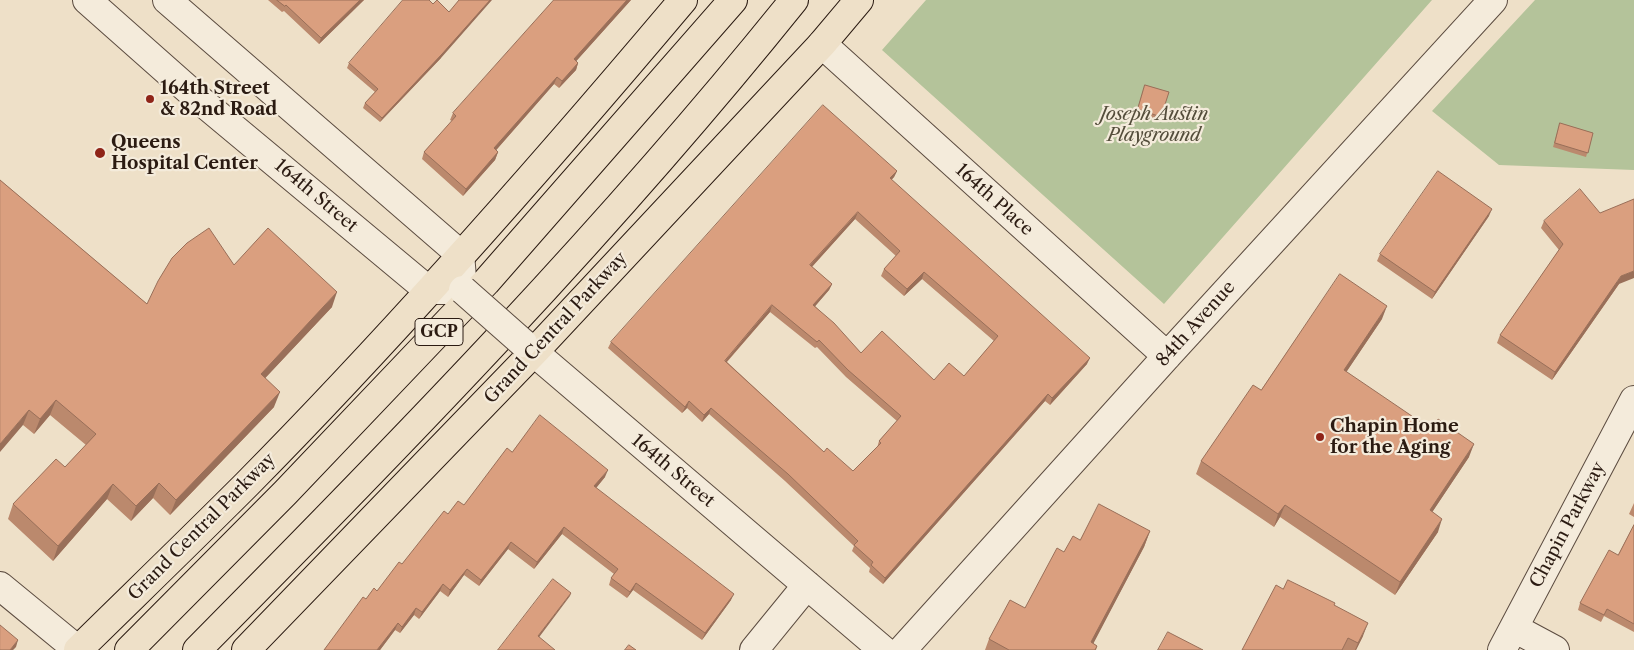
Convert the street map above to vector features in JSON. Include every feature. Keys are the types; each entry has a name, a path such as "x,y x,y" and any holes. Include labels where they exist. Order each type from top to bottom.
{"main road":[{"name":"Grand Central Parkway","path":"78,650 247,483 428,290 596,102 683,0"},
{"name":"Grand Central Parkway","path":"129,650 305,472 486,282 733,0"},
{"name":"Grand Central Parkway","path":"197,650 385,459 580,248 674,142 794,0"},
{"name":"Grand Central Parkway","path":"246,650 528,348 822,44 859,0"}],"street":[{"name":"164th Street","path":"87,0 201,101 428,290"},
{"path":"167,0 460,254 463,290 428,290"},
{"name":"84th Avenue","path":"902,650 1167,356 1493,0"},
{"name":"164th Place","path":"822,44 1167,356"},
{"name":"164th Street","path":"463,290 528,348 883,650"},
{"name":"Chapin Parkway","path":"1508,639 1634,400"},
{"path":"754,650 807,585"},
{"path":"0,586 78,650"},
{"path":"1508,639 1555,650"}],"green space":[{"name":"Joseph Austin Playground","path":"926,0 1432,0 1164,304 882,50"},
{"path":"1535,0 1634,0 1634,170 1499,165 1432,111"}],"building":[{"path":"277,0 360,0 321,38 286,5"},
{"path":"403,0 429,0 433,4 437,0 449,12 459,0 490,0 382,118 365,103 378,89 349,63"},
{"path":"554,0 627,0 574,59 578,63 562,81 557,77 494,148 498,152 466,189 424,152 456,116 453,113"},
{"path":"1145,85 1169,92 1161,117 1138,109"},
{"path":"823,105 897,171 890,178 1090,358 1052,398 1048,394 885,578 871,565 873,562 854,545 858,541 788,474 711,408 704,415 689,401 685,407 611,342","holes":["858,212 900,251 884,269 907,289 924,272 998,336 964,376 949,363 934,380 882,331 861,353 834,323 813,305 832,284 810,265","772,305 817,342 819,340 848,370 901,416 879,441 881,443 853,471 827,448 824,452 725,361"]},
{"path":"1560,123 1593,133 1588,153 1555,143"},
{"path":"1438,171 1492,209 1435,292 1380,254"},
{"path":"0,180 147,304 172,258 187,243 209,228 234,265 268,228 337,292 261,374 280,392 176,500 159,483 136,506 113,484 58,546 13,504 56,459 65,467 96,434 56,400 40,419 29,410 0,444"},
{"path":"1580,189 1600,213 1634,199 1634,271 1621,276 1555,372 1500,335 1563,244 1544,221"},
{"name":"Chapin Home for the Aging","path":"1340,274 1387,306 1344,370 1431,429 1438,419 1474,444 1430,510 1442,519 1400,582 1285,505 1278,514 1201,461 1253,385 1261,390"},
{"path":"540,415 608,470 594,486 734,594 705,633 636,583 630,592 611,578 618,569 564,527 537,562 511,542 481,580 467,569 450,590 443,584 422,612 416,608 402,627 398,623 377,650 324,650 363,597 366,599 374,588 377,591 399,562 402,564 444,511 448,514 458,501 464,505 507,448 512,452"},
{"path":"1099,504 1150,531 1091,642 1097,646 1095,650 1009,650 989,639 1010,600 1025,608 1057,548 1064,552 1073,536 1080,540"},
{"path":"1634,525 1634,624 1607,609 1604,615 1580,603 1609,550 1618,555"},
{"path":"553,579 571,593 538,636 555,650 498,650"},
{"path":"1288,580 1335,603 1334,605 1368,623 1358,643 1348,638 1342,650 1242,650 1276,585 1283,589"},
{"path":"0,625 18,640 10,650 0,650"},
{"path":"1168,632 1203,650 1158,650"},
{"path":"629,645 636,650 625,650"}],"place":[{"name":"164th Street & 82nd Road","path":"150,99"},
{"name":"Queens Hospital Center","path":"100,153"},
{"name":"Chapin Home for the Aging","path":"1320,437"}]}
